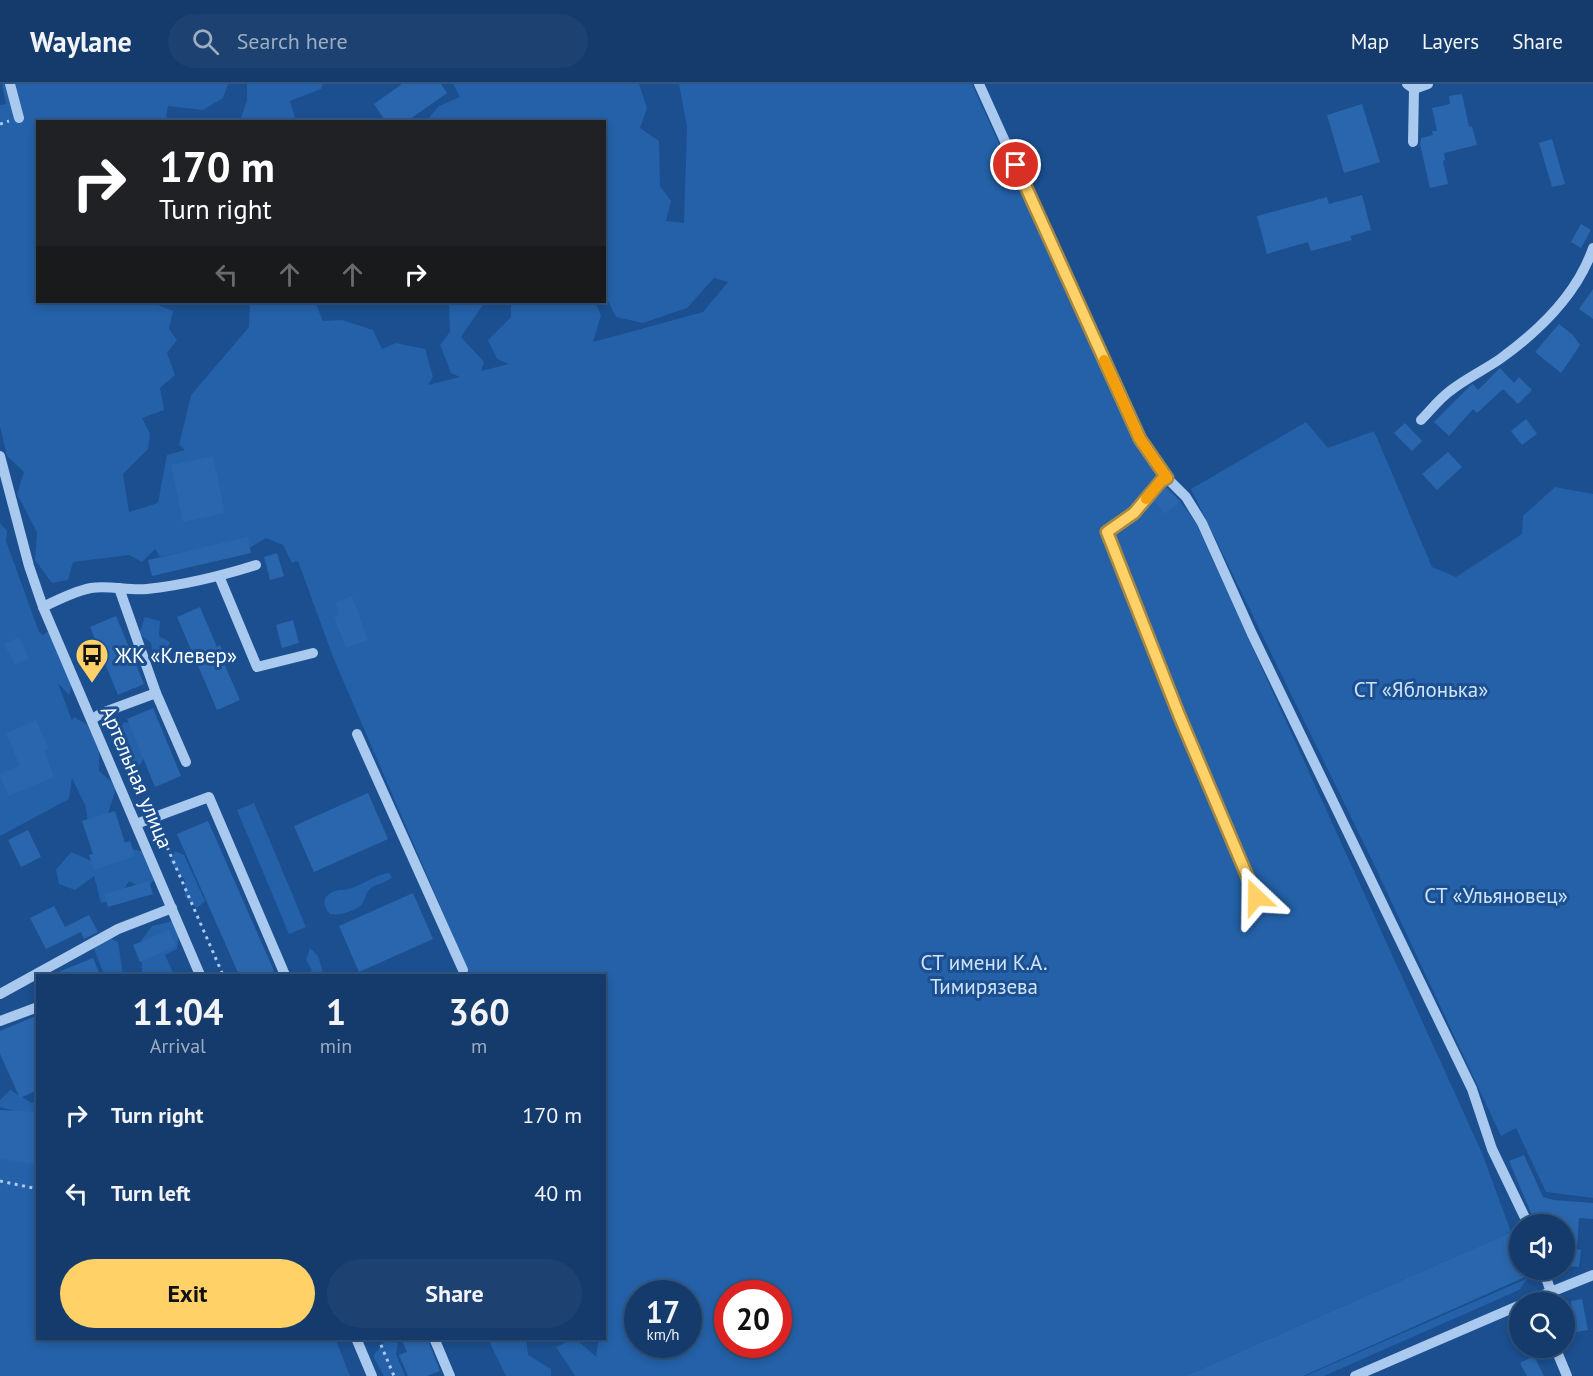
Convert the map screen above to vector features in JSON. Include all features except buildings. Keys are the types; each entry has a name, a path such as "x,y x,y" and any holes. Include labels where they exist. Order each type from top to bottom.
{"street":[{"path":"10,84 19,118"},
{"path":"979,84 1140,439 1167,478 1186,497 1202,523 1257,645 1472,1089 1492,1149 1523,1214"},
{"path":"1413,142 1410,87 1428,84"},
{"path":"1421,420 1448,392 1501,358 1547,319 1570,293 1593,248"},
{"name":"Артельная улица","path":"0,456 29,566 43,607 200,974"},
{"path":"1167,478 1161,481 1134,513 1107,532 1179,715 1256,897"},
{"path":"43,607 91,588 145,590 219,576 256,565"},
{"path":"219,576 257,667 313,653"},
{"path":"119,588 156,693 186,762"},
{"path":"92,719 156,693"},
{"path":"357,734 463,970"},
{"path":"136,824 209,797 285,974"},
{"path":"36,974 118,929 172,908"},
{"path":"0,994 36,974"},
{"path":"0,1021 36,1008"},
{"path":"1547,1280 1551,1292 1593,1275"},
{"path":"1355,1376 1509,1310"},
{"path":"357,1340 372,1376"},
{"path":"435,1340 450,1376"},
{"path":"1560,1358 1567,1376"}],"path":[{"path":"149,820 161,833 223,974"},
{"path":"0,1181 36,1189"},
{"path":"379,1340 394,1376"}],"green space":[{"name":"СТ имени К.А. Тимирязева","path":"2,84 228,84 223,98 203,110 168,106 166,117 170,120 36,120 36,303 153,303 173,311 169,329 177,340 167,353 175,375 160,388 164,410 142,418 150,434 148,449 123,474 129,512 158,503 167,455 185,450 179,445 191,395 249,327 250,303 315,303 323,321 342,320 373,330 382,349 396,343 425,349 433,377 428,385 460,377 451,373 440,345 450,332 449,303 484,303 461,337 484,362 481,371 509,364 497,359 488,340 511,317 511,303 595,303 601,315 593,342 703,312 728,282 714,278 687,308 643,323 616,317 606,297 608,274 606,270 606,120 427,120 439,106 460,97 453,84 639,84 647,108 640,128 659,141 660,186 671,201 666,221 684,223 687,126 679,84 972,84 1132,438 1161,481 1196,523 1482,1153 1509,1227 1509,1233 1185,1376 575,1376 556,1347 571,1340 577,1340 596,1357 599,1340 606,1340 606,974 470,974 333,657 298,561 292,563 283,545 266,538 246,550 191,553 188,551 160,557 155,549 142,562 129,555 73,562 68,580 52,583 35,560 37,532 17,494 24,472 7,456 0,426 0,105 6,104"},
{"path":"247,84 323,84 321,89 290,101 296,120 240,120 247,100"},
{"path":"1306,422 1328,448 1374,431 1432,567 1456,577 1522,534 1523,516 1555,487 1593,494 1593,1198 1546,1192 1516,1128 1501,1136 1371,858 1191,489"},
{"path":"0,523 7,531 6,541 39,632 43,635 55,626 76,673 69,695 58,683 72,721 74,717 88,725 99,747 99,771 117,786 104,825 89,826 85,805 72,778 69,799 0,836"},
{"path":"145,617 160,621 159,636 170,642 165,658 153,654 151,643 139,634"},
{"path":"124,722 138,724 150,749 139,766 127,758 120,729"},
{"path":"254,803 306,927 289,934 237,810"},
{"path":"122,847 145,852 156,878 145,890 129,881 118,899 101,903 94,876 75,890 59,884 56,870 71,852 96,863"},
{"path":"175,851 184,855 205,901 197,908 185,897 185,880 170,862"},
{"path":"389,873 392,877 369,890 362,904 356,909 338,914 330,914 327,910 324,902 330,893 347,890"},
{"path":"173,921 179,933 177,949 165,955 174,974 142,974 141,941 152,926"},
{"path":"109,937 118,942 123,974 104,974 94,948"},
{"path":"310,948 318,956 324,974 309,974 312,970 306,960"},
{"path":"10,1090 32,1103 36,1101 36,1117 0,1107 0,1100"},
{"path":"36,1155 36,1340 336,1340 350,1376 0,1376 0,1159"},
{"path":"1526,1280 1519,1290 1509,1292 1509,1294 1324,1376 1305,1376"},
{"path":"386,1340 398,1343 396,1354 405,1376 384,1376 373,1356"},
{"path":"498,1340 526,1340 528,1355 551,1369 551,1376 506,1376 490,1343"}],"slow traffic":[{"path":"1104,360 1140,439 1167,478 1161,481 1146,499"}],"place":[{"name":"ЖК «Клевер»","path":"92,684"}],"route":[{"path":"1016,165 1140,439 1167,478 1161,481 1134,513 1107,532 1179,715 1256,897"}],"park label":[{"name":"СТ «Яблонька»","path":"1421,689"},
{"name":"СТ «Ульяновец»","path":"1496,895"}]}
